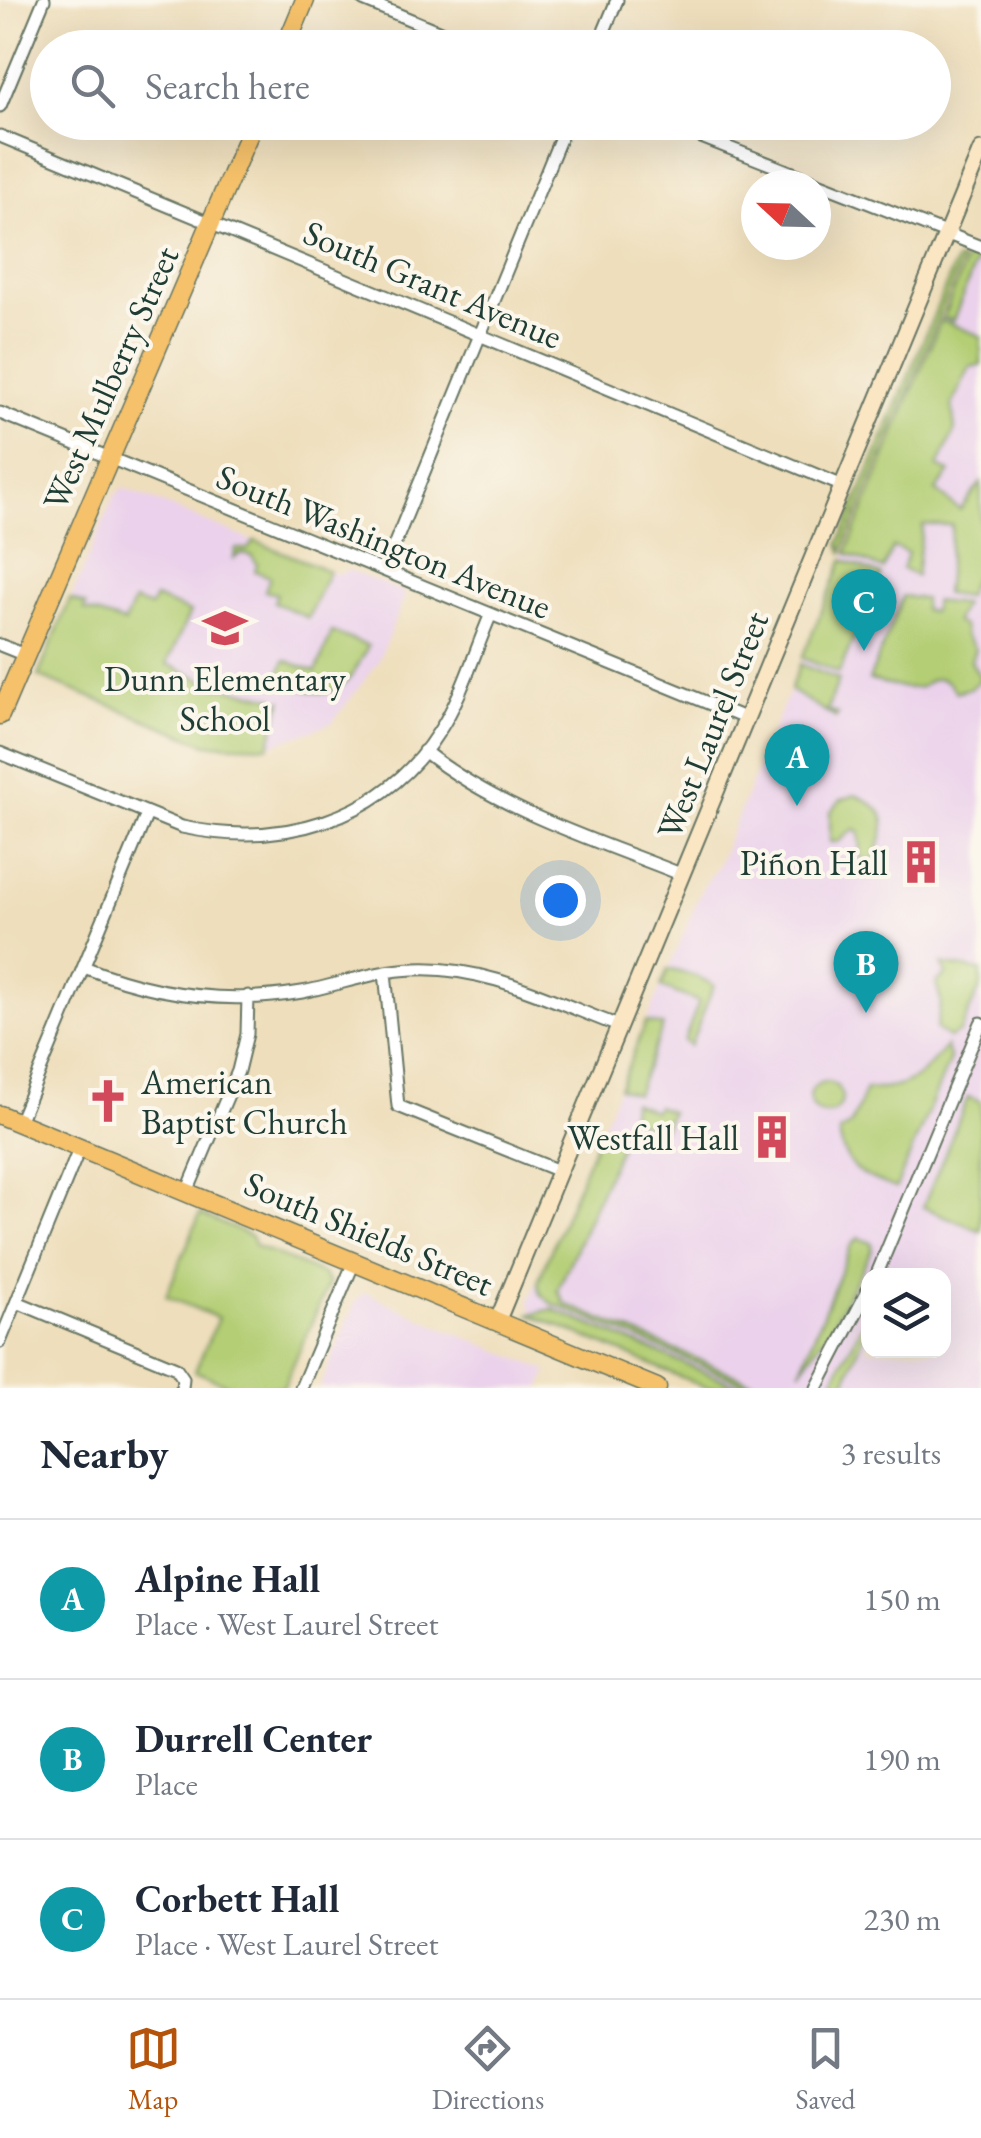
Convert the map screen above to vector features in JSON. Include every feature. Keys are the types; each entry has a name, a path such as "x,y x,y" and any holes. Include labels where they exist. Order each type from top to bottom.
{"main road":[{"path":"292,30 305,0"},
{"name":"West Mulberry Street","path":"0,714 247,140"},
{"name":"West Laurel Street","path":"497,1322 981,150"},
{"name":"South Shields Street","path":"0,1115 657,1388"}],"street":[{"path":"32,30 44,0"},
{"path":"364,0 436,30"},
{"path":"605,30 617,0"},
{"path":"0,106 30,34"},
{"name":"South Grant Avenue","path":"0,136 843,486"},
{"path":"384,570 560,140"},
{"path":"709,140 981,246"},
{"name":"South Washington Avenue","path":"0,413 747,719"},
{"path":"0,753 182,828 250,836 291,832 350,812 374,799 424,752 452,707 491,614"},
{"path":"0,645 25,655"},
{"path":"424,752 508,805 683,875"},
{"path":"19,1122 147,814"},
{"path":"84,967 164,992 204,998 298,992 415,968 469,973 619,1026"},
{"path":"385,972 398,1106 559,1171"},
{"path":"187,1192 238,1071 247,1034 248,996"},
{"path":"879,1268 981,1023"},
{"path":"0,1342 80,1147"},
{"path":"301,1388 354,1262"},
{"path":"17,1302 176,1368 183,1378 182,1388"},
{"path":"818,1388 861,1304"}],"shaded area":[{"path":"981,224 981,1388 705,1388 533,1317 529,1301 703,887 717,867"},
{"name":"Dunn Elementary School","path":"124,488 328,572 340,574 348,570 406,593 378,662 332,723 266,747 206,744 39,676 114,496"},
{"path":"365,1292 548,1371 541,1388 320,1388 356,1301"}],"green space":[{"path":"968,256 977,259 953,321 943,317"},
{"path":"962,260 842,552 839,544 956,261"},
{"path":"941,320 981,336 981,365 970,367 952,405 955,430 938,467 950,472 936,491 960,510 981,483 981,560 966,597 945,594 952,525 923,525 916,576 902,569 908,553 893,547 883,569 846,553"},
{"path":"255,541 329,571 308,618 274,602 277,594 265,591 270,577 255,571 257,564 252,556 242,553 234,558 236,549 248,549"},
{"path":"843,560 881,575 839,673 802,658"},
{"path":"903,596 924,599 923,610 932,612 934,601 963,604 955,622 963,626 975,649 971,661 981,679 971,688 956,692 939,679 915,688 869,680"},
{"path":"155,598 190,612 167,664 217,686 276,698 276,707 283,699 269,746 206,744 38,676 70,599 86,605 84,610 124,623 134,601 150,607"},
{"path":"332,632 368,646 341,686 321,692 277,679 285,660 316,672"},
{"path":"800,664 839,680 827,710 838,715 836,718 790,690"},
{"path":"855,795 877,808 884,822 872,863 862,860 859,831 854,829 838,842 830,842 830,812 841,800"},
{"path":"942,964 981,971 981,986 960,1032 949,1038 936,1029 941,1002 936,983 947,974"},
{"path":"668,969 714,985 690,1046 684,1041 699,1002 661,987"},
{"path":"646,1022 663,1026 636,1094 619,1088"},
{"path":"946,1046 950,1060 896,1188 857,1170 845,1156 839,1132 851,1125 866,1089 892,1087 912,1080"},
{"path":"826,1082 837,1087 842,1098 837,1109 826,1114 815,1109 810,1098 815,1087"},
{"path":"968,1097 981,1102 981,1231 923,1207"},
{"path":"632,1102 654,1111 657,1106 671,1112 663,1130 630,1119"},
{"path":"600,1131 616,1138 620,1146 558,1290 565,1304 767,1388 756,1388 551,1303 540,1293 538,1282"},
{"path":"200,1214 251,1236 255,1246 323,1274 329,1283 283,1388 235,1388 195,1371 218,1318 166,1296"},
{"path":"859,1238 872,1243 872,1250 831,1327 800,1371 851,1245"},
{"path":"552,1309 744,1388 707,1388 530,1314"},
{"path":"861,1326 861,1343 843,1388 829,1388"}],"place":[{"name":"Dunn Elementary School","path":"225,628"},
{"name":"Corbett Hall","path":"864,651"},
{"name":"Alpine Hall","path":"797,806"},
{"name":"Piñon Hall","path":"921,862"},
{"name":"Durrell Center","path":"866,1013"},
{"name":"American Baptist Church","path":"108,1101"},
{"name":"Westfall Hall","path":"772,1137"}]}
